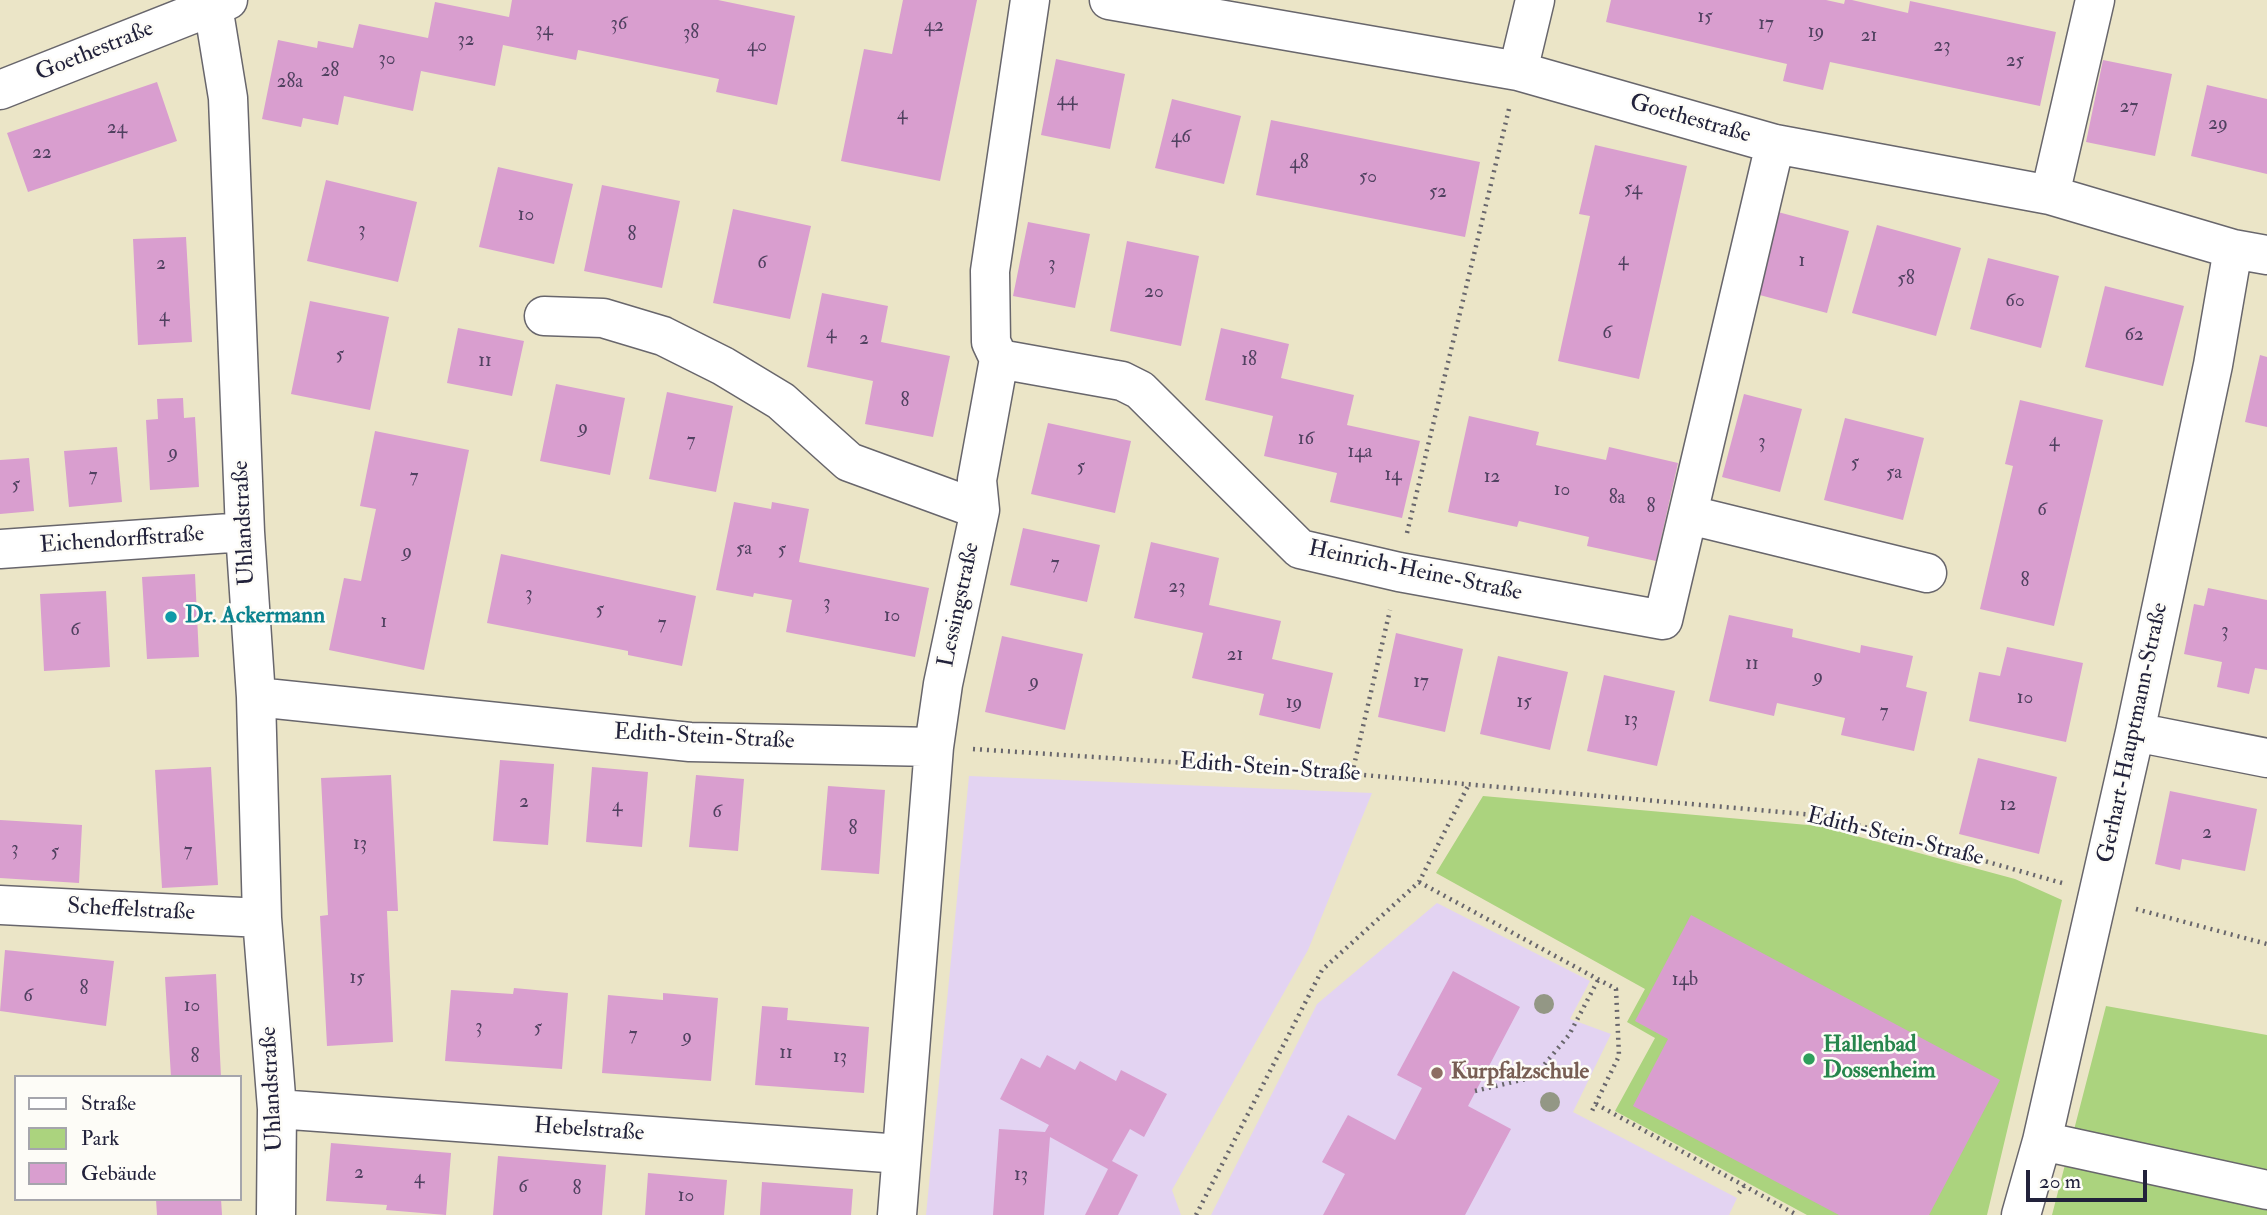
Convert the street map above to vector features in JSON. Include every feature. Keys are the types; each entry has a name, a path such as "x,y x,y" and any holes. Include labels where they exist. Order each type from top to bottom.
{"street":[{"name":"Lessingstraße","path":"897,1215 934,747 943,684 980,510 977,480 999,359 991,342 990,271 1030,0"},
{"name":"Goethestraße","path":"1109,0 1518,71 1775,144 2050,195 2250,252"},
{"path":"1518,71 1535,0"},
{"path":"2050,195 2095,0"},
{"name":"Goethestraße","path":"0,90 218,2"},
{"name":"Uhlandstraße","path":"218,2 228,98 245,532 256,697 262,918 277,1109 276,1215"},
{"name":"Heinrich-Heine-Straße","path":"999,359 1122,381 1140,390 1300,549 1317,555 1403,555 1663,620 1690,515 1775,144"},
{"name":"Gerhart-Hauptmann-Straße","path":"2021,1215 2042,1141 2135,732 2213,365 2250,252"},
{"path":"544,316 603,318 663,336 723,366 781,401 849,462 980,510"},
{"path":"1690,515 1927,573"},
{"name":"Eichendorffstraße","path":"0,550 245,532"},
{"name":"Edith-Stein-Straße","path":"256,697 690,742 934,747"},
{"path":"2135,732 2267,758"},
{"name":"Scheffelstraße","path":"0,905 262,918"},
{"name":"Hebelstraße","path":"277,1109 901,1154"},
{"path":"2042,1141 2267,1190"}],"path":[{"path":"1352,774 1499,150"},
{"name":"Edith-Stein-Straße","path":"934,747 1352,774 1826,816 2098,893 2133,908 2267,944"},
{"path":"1196,1215 1322,970 1419,882 1469,784"},
{"path":"1419,882 1616,989 1619,1056 1592,1111"},
{"path":"1475,1091 1534,1077 1569,1035 1598,979"},
{"path":"1596,1104 1797,1215"},
{"path":"1739,1193 1744,1186"}],"shaded area":[{"path":"969,776 1372,793 1308,950 1172,1190 1181,1215 926,1215"},
{"name":"Kurpfalzschule","path":"1437,903 1590,981 1570,1019 1611,1034 1573,1112 1737,1198 1729,1215 1211,1215 1317,1004"}],"green space":[{"path":"1483,796 1819,826 2015,879 2062,900 1987,1215 1807,1215 1615,1111 1655,1038 1627,1022 1645,989 1436,873"},
{"path":"2106,1006 2267,1035 2267,1215 2052,1215"}],"building":[{"path":"512,0 718,0 795,16 777,105 716,92 719,79 578,50 576,60 503,45 495,86 421,71 413,111 344,96 338,125 303,118 301,127 262,119 278,40 317,48 318,41 353,48 359,24 428,38 435,2 509,17"},
{"path":"903,0 977,0 940,181 841,161 864,49 892,54"},
{"path":"1611,0 1826,0 1844,4 1845,0 1852,0 1908,13 1910,1 2056,32 2040,106 1830,62 1823,90 1783,81 1787,64 1606,22"},
{"path":"1056,59 1125,74 1110,149 1041,135"},
{"path":"2103,60 2172,74 2155,156 2086,142"},
{"path":"157,82 177,141 28,192 7,133"},
{"path":"2207,85 2267,99 2267,174 2191,156"},
{"path":"1172,99 1241,116 1224,184 1155,168"},
{"path":"1271,120 1480,162 1465,237 1256,195"},
{"path":"1595,145 1687,166 1639,379 1558,361 1590,216 1579,214"},
{"path":"498,167 573,184 554,264 479,247"},
{"path":"326,180 417,202 398,282 307,261"},
{"path":"602,185 680,201 662,288 584,271"},
{"path":"733,209 811,226 790,319 713,303"},
{"path":"1778,212 1849,231 1827,313 1756,294"},
{"path":"1028,222 1090,234 1075,308 1013,296"},
{"path":"1877,225 1961,248 1936,336 1852,313"},
{"path":"186,237 192,342 138,345 133,239"},
{"path":"1127,241 1199,256 1181,346 1110,331"},
{"path":"1988,258 2059,276 2041,348 1970,329"},
{"path":"2105,286 2184,306 2163,386 2085,367"},
{"path":"822,293 888,306 881,342 950,356 933,437 865,424 873,381 807,367"},
{"path":"310,301 389,317 370,410 291,394"},
{"path":"458,328 524,341 512,396 447,383"},
{"path":"1221,328 1289,344 1281,378 1354,395 1347,425 1420,441 1402,518 1330,502 1337,473 1264,456 1273,416 1205,400"},
{"path":"2260,355 2267,357 2267,427 2245,422"},
{"path":"556,384 625,398 610,475 540,461"},
{"path":"667,392 733,406 716,492 649,479"},
{"path":"1744,394 1802,409 1780,492 1722,477"},
{"path":"183,398 184,418 195,417 199,487 150,490 146,420 158,419 157,399"},
{"path":"2020,400 2103,420 2054,626 1980,609 2013,466 2005,464"},
{"path":"1469,416 1539,432 1536,445 1606,460 1609,447 1678,463 1656,561 1587,546 1589,537 1519,521 1517,527 1448,512"},
{"path":"1845,418 1924,438 1903,520 1824,500"},
{"path":"1048,423 1131,441 1115,513 1031,494"},
{"path":"375,431 469,450 424,670 329,650 344,578 361,581 376,509 360,506"},
{"path":"117,447 122,502 69,507 64,451"},
{"path":"29,458 34,511 0,514 0,460"},
{"path":"734,502 771,509 772,502 809,509 799,562 929,588 915,657 786,632 792,600 754,593 753,597 716,590"},
{"path":"1023,528 1100,545 1087,602 1010,585"},
{"path":"1151,542 1219,558 1209,605 1281,621 1272,659 1333,673 1320,729 1259,715 1264,694 1192,678 1203,633 1134,618"},
{"path":"501,554 696,596 682,666 628,655 628,651 487,623"},
{"name":"Dr. Ackermann","path":"195,574 199,657 147,659 142,577"},
{"path":"2208,588 2267,600 2267,670 2255,668 2249,694 2217,687 2222,662 2184,654 2194,604 2204,606"},
{"path":"106,591 110,667 44,671 40,594"},
{"path":"1729,615 1793,629 1792,637 1860,653 1861,645 1913,656 1906,687 1927,692 1914,751 1841,735 1845,718 1777,703 1774,716 1709,701"},
{"path":"1396,633 1463,649 1445,732 1378,717"},
{"path":"1002,636 1083,654 1065,730 985,712"},
{"path":"2007,647 2083,663 2066,742 1969,721 1979,672 2000,676"},
{"path":"1498,656 1568,672 1550,750 1480,734"},
{"path":"1604,675 1675,691 1657,766 1587,751"},
{"path":"1978,758 2057,777 2039,854 1959,834"},
{"path":"500,760 554,764 548,845 493,841"},
{"path":"211,767 218,885 162,888 155,770"},
{"path":"592,767 648,772 642,847 586,842"},
{"path":"391,775 398,911 387,911 393,1042 327,1046 320,916 328,915 321,778"},
{"path":"696,775 744,779 738,851 689,847"},
{"path":"828,786 885,790 879,874 821,870"},
{"path":"2170,791 2257,809 2245,871 2182,859 2180,870 2155,864"},
{"path":"0,820 82,825 79,883 0,878"},
{"name":"Hallenbad Dossenheim","path":"1691,915 2000,1080 1929,1215 1839,1215 1633,1106 1668,1039 1635,1021"},
{"path":"5,950 114,961 106,1026 0,1011"},
{"name":"Kurpfalzschule","path":"1453,971 1520,1007 1468,1106 1511,1129 1465,1215 1323,1215 1345,1174 1322,1162 1348,1115 1395,1140 1422,1088 1397,1075"},
{"path":"216,974 221,1075 171,1075 165,977"},
{"path":"514,988 568,993 562,1069 445,1061 451,990 513,994"},
{"path":"663,993 718,998 711,1081 602,1073 608,995 663,1000"},
{"path":"762,1006 788,1008 787,1020 869,1027 864,1093 755,1085"},
{"path":"1047,1055 1075,1070 1080,1061 1116,1081 1121,1070 1167,1094 1144,1137 1130,1129 1112,1161 1138,1175 1118,1215 1085,1215 1108,1169 1050,1137 1044,1215 993,1215 999,1129 1045,1132 1049,1125 1000,1099 1021,1058 1040,1068"},
{"path":"331,1143 451,1153 446,1215 386,1210 387,1205 326,1201"},
{"path":"498,1156 606,1165 602,1215 493,1215"},
{"path":"648,1173 727,1180 724,1215 645,1215"},
{"path":"762,1182 853,1189 851,1215 760,1215"},
{"path":"156,1201 221,1201 222,1215 157,1215"}],"place":[{"name":"Dr. Ackermann","path":"171,617"},
{"name":"Hallenbad Dossenheim","path":"1809,1059"},
{"name":"Kurpfalzschule","path":"1437,1073"}]}
